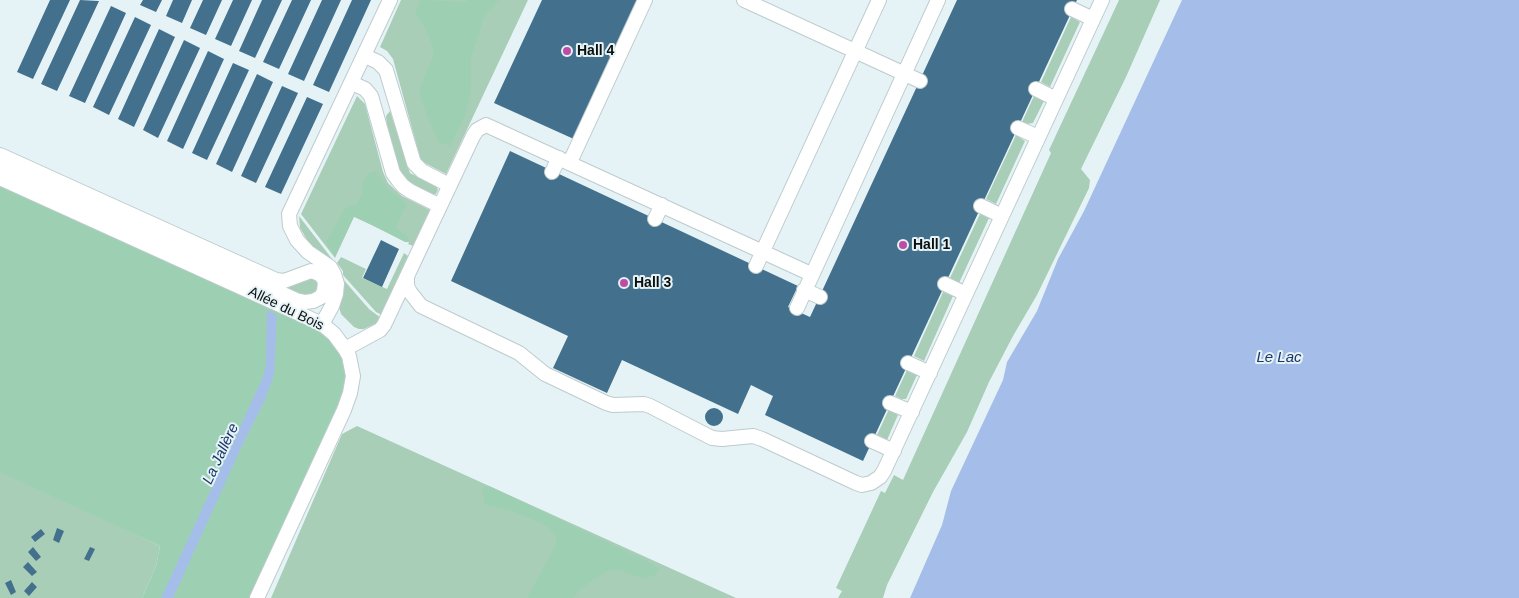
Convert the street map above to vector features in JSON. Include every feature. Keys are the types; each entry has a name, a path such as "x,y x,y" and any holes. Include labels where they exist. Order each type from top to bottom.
{"street":[{"path":"322,324 336,294 337,284 334,274 330,267 308,252 297,240 290,226 289,214 390,0"},
{"path":"552,172 564,160 645,0"},
{"path":"744,0 920,81"},
{"path":"756,266 879,0"},
{"path":"797,308 938,0"},
{"path":"407,276 407,286 421,306 519,353 545,374 606,403 613,405 644,404 712,438 753,436 862,484 871,483 880,477 894,450 1102,0"},
{"path":"1072,9 1093,19"},
{"path":"364,56 378,62 386,70 414,163 422,171 449,185"},
{"path":"352,83 365,89 371,96 376,107 393,173 398,180 410,191 440,206"},
{"path":"1036,89 1056,99"},
{"path":"346,349 380,330 384,325 473,136 477,130 486,125 811,274"},
{"path":"1018,128 1038,137"},
{"path":"0,155 276,280 284,281 311,271 317,273 322,276 325,282 324,291 321,297 313,301 296,300 0,166"},
{"name":"Allée du Bois","path":"0,178 322,324 334,334 346,349 353,376 344,410 256,598"},
{"path":"655,220 662,205"},
{"path":"981,206 1002,216"},
{"path":"945,284 966,294"},
{"path":"804,290 820,297"},
{"path":"908,363 930,373"},
{"path":"890,403 912,412"},
{"path":"872,441 894,450"}],"green space":[{"path":"401,0 528,0 446,174 421,161 393,59 387,51 380,47"},
{"path":"420,0 465,2 467,0 500,0 485,14 471,58 471,90 466,114 450,146 439,143 419,92 434,55 424,26 415,14"},
{"path":"1119,0 1160,0 1126,77 1081,169 1090,180 1089,188 1037,295 989,382 967,432 933,492 887,585 883,598 838,598 842,591 836,588 881,491 885,493 894,475 903,480 1051,153 1049,150"},
{"path":"1071,17 1080,22 1050,87 1041,82"},
{"path":"357,96 365,104 383,172 388,183 402,196 430,210 413,246 408,244 409,242 354,217 335,258 301,214"},
{"path":"1034,96 1044,101 1033,123 1027,124 1022,122"},
{"path":"390,111 410,173 436,186 438,190 436,194 431,194 416,186 400,173 387,127 386,116"},
{"path":"1016,135 1025,141 996,204 986,199"},
{"path":"375,171 390,191 404,201 406,206 396,226 397,229 408,237 409,242 405,242 354,216 335,256 326,242 344,210 348,206 355,206 361,196 363,182 368,173"},
{"path":"0,186 313,327 330,338 345,361 346,378 343,394 249,598 142,598 156,566 160,546 0,472"},
{"path":"980,214 989,218 959,283 950,278"},
{"path":"299,216 335,263 314,250 300,228"},
{"path":"404,253 408,256 382,315 376,312 343,275 343,271 337,263 341,257 366,269 362,278 387,289"},
{"path":"307,278 314,279 317,283 317,291 307,296 291,295 281,287 293,286"},
{"path":"342,278 369,309 381,318 375,324 359,329 354,327 341,314 339,307"},
{"path":"943,292 953,296 924,361 914,356"},
{"path":"907,370 917,375 906,399 901,399 895,396"},
{"path":"889,409 898,415 887,440 877,435"},
{"path":"357,426 736,598 271,598 342,434"},
{"path":"0,470 160,546 156,566 142,598 0,598"},
{"path":"489,486 653,564 659,569 655,576 642,578 619,570 605,572 580,589 574,598 527,598 555,546 557,537 548,527 536,521 510,510 488,506 484,503 482,488"}],"water":[{"name":"Le Lac","path":"1182,0 1519,0 1519,598 910,598 942,525 951,491 1003,380 1007,362 1037,311 1058,259 1084,211"},
{"path":"267,310 277,315 274,375 264,402 173,598 161,598 263,377 266,364"}],"building":[{"path":"50,0 70,0 33,79 17,72"},
{"path":"80,0 99,1 57,91 41,84"},
{"path":"143,0 162,0 156,12 140,5"},
{"path":"173,0 192,0 182,23 166,16"},
{"path":"203,0 222,0 206,35 190,28"},
{"path":"233,0 252,0 231,46 215,39"},
{"path":"262,0 282,0 255,58 239,51"},
{"path":"292,0 311,0 279,69 263,62"},
{"path":"322,0 341,0 304,81 288,74"},
{"path":"352,0 371,0 329,92 313,85"},
{"name":"Hall 4","path":"542,0 640,0 576,140 494,103"},
{"path":"957,0 1077,0 863,461 765,415 773,396 751,385 738,414 622,360 607,393 553,368 568,336 451,281 510,151 798,286 788,307 810,317"},
{"path":"111,6 126,13 85,103 69,96"},
{"path":"135,17 151,25 109,115 93,107"},
{"path":"159,29 175,37 134,127 118,119"},
{"path":"184,40 200,48 158,138 143,130"},
{"path":"208,51 224,59 183,149 167,141"},
{"path":"233,63 249,70 207,160 192,153"},
{"path":"257,74 273,82 232,172 216,164"},
{"path":"282,86 298,93 256,183 241,176"},
{"path":"307,97 323,104 281,194 265,187"},
{"path":"381,240 399,249 382,287 363,278"},
{"path":"710,408 718,408 723,413 721,424 710,426 705,421 705,413"},
{"path":"57,528 64,531 59,543 53,540"},
{"path":"41,529 45,534 35,542 31,537"},
{"path":"33,547 41,557 36,561 28,552"},
{"path":"90,547 95,549 89,561 84,559"},
{"path":"28,562 37,572 32,576 23,567"},
{"path":"11,580 16,592 11,595 5,583"},
{"path":"32,582 37,587 29,596 24,591"}],"place":[{"name":"Hall 4","path":"567,51"},
{"name":"Hall 1","path":"903,245"},
{"name":"Hall 3","path":"624,283"}],"water label":[{"name":"La Jallère","path":"221,454"}]}
